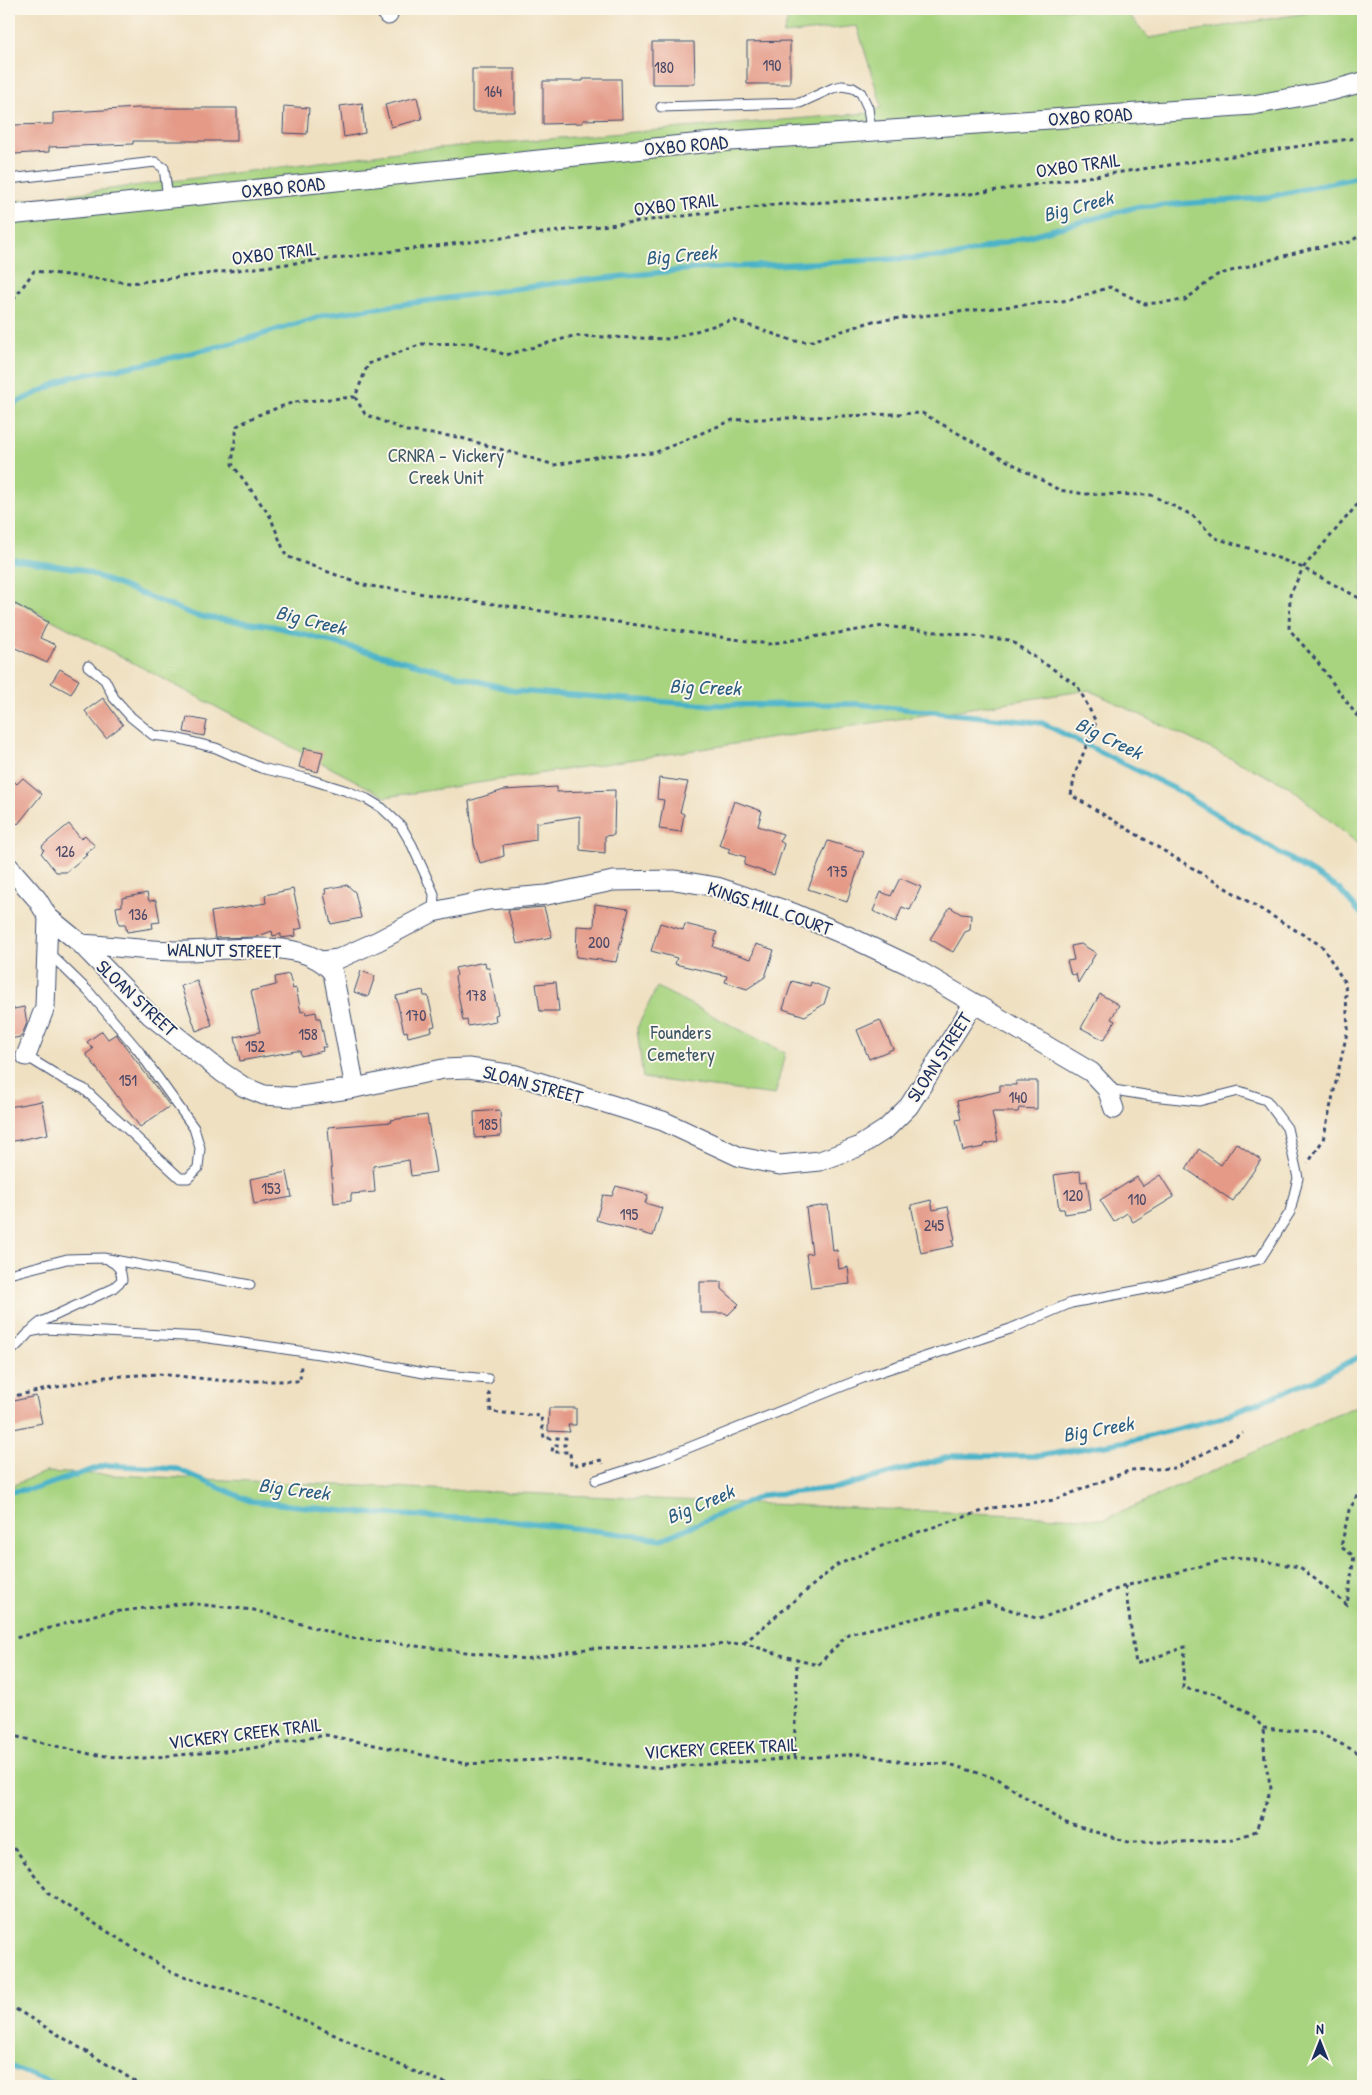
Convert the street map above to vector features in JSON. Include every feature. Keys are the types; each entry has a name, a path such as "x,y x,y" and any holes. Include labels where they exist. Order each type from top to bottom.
{"street":[{"name":"OXBO ROAD","path":"9,215 702,143 1253,105 1330,91 1363,82"},
{"name":"SLOAN STREET","path":"9,867 38,899 48,917 81,944 150,1015 244,1087 264,1096 279,1097 355,1088 443,1069 469,1068 493,1070 516,1075 663,1121 740,1157 780,1164 820,1161 858,1147 886,1129 909,1106 974,1003"},
{"name":"KINGS MILL COURT","path":"322,961 338,959 378,941 433,912 489,900 547,895 613,881 675,880 717,887 793,913 850,936 909,965 1092,1072 1107,1089 1114,1109"},
{"path":"26,1056 45,1007 48,917"},
{"name":"WALNUT STREET","path":"81,944 180,951 263,948 294,951 322,961"},
{"path":"322,961 333,973 355,1088"}],"lane":[{"path":"661,107 800,103 833,88 842,86 853,88 861,93 868,108 871,131"},
{"path":"9,179 155,162 164,168 168,198"},
{"path":"88,666 105,680 114,698 131,718 153,734 216,748 261,768 305,778 347,791 368,799 382,808 401,826 412,845 434,894 433,912"},
{"path":"26,1056 65,1080 84,1089 180,1178 188,1178 198,1168 200,1148 194,1128 138,1050 89,992 46,950"},
{"path":"596,1480 658,1460 874,1374 1010,1329 1071,1303 1151,1288 1260,1259 1290,1212 1298,1178 1287,1128 1266,1100 1239,1091 1198,1101 1107,1089"},
{"path":"9,1274 67,1259 102,1258 250,1285"},
{"path":"9,1352 41,1322 112,1289 122,1280 121,1270 116,1264 102,1258"},
{"path":"29,1332 45,1329 202,1337 301,1353 340,1357 424,1373 488,1379"}],"path":[{"name":"OXBO TRAIL","path":"9,306 34,271 131,283 774,205 970,194 1363,137"},
{"path":"355,397 368,364 422,344 472,343 506,355 573,336 669,338 733,320 794,341 810,342 873,321 1070,300 1110,287 1145,304 1185,300 1217,275 1310,249 1351,242 1363,232"},
{"path":"355,397 365,414 408,430 458,437 554,465 601,456 654,452 733,420 922,413 1059,490 1085,494 1151,495 1192,515 1215,538 1268,554 1303,568 1363,600"},
{"path":"355,397 294,402 258,415 237,426 232,464 270,516 286,556 363,585 768,644 883,626 1009,640 1077,685 1096,722 1075,774 1071,795 1322,946 1345,983 1348,1028 1323,1140 1298,1178"},
{"path":"1363,498 1303,568 1290,595 1289,628 1316,660 1363,724"},
{"path":"9,1397 105,1377 158,1374 227,1381 300,1381 301,1353"},
{"path":"488,1379 490,1412 541,1416 544,1438 566,1438 565,1445 553,1445 552,1452 570,1452 571,1466 602,1460 607,1476"},
{"path":"744,1643 836,1565 903,1537 992,1508 1054,1500 1132,1470 1176,1468 1243,1433"},
{"path":"9,1640 98,1614 186,1603 254,1610 349,1638 525,1659 592,1648 680,1647 744,1643 818,1665 848,1634 986,1602 1039,1619 1125,1586 1235,1557 1300,1567 1347,1604 1354,1556 1341,1547 1349,1510 1363,1488"},
{"path":"1125,1586 1136,1664 1185,1647 1183,1688 1217,1694 1253,1716 1262,1728 1319,1733 1363,1755"},
{"path":"794,1757 796,1660"},
{"name":"VICKERY CREEK TRAIL","path":"9,1735 90,1754 134,1759 247,1749 326,1735 467,1764 554,1758 652,1768 860,1754 909,1763 948,1764 998,1779 1063,1822 1128,1842 1182,1842 1233,1840 1256,1831 1271,1788 1265,1761 1262,1728"},
{"path":"9,1841 50,1894 171,1972 254,1998 413,2070 454,2086"},
{"path":"9,2005 143,2086"}],"green space":[{"name":"CRNRA - Vickery Creek Unit","path":"792,9 1124,9 1149,38 1307,13 1306,9 1363,9 1363,848 1288,786 1089,690 386,797 9,597 9,202 413,150 869,113 882,107 857,26 783,34"},
{"name":"Founders Cemetery","path":"657,987 785,1053 775,1095 643,1078 637,1028"},
{"path":"1363,1403 1363,2086 57,2086 9,2065 9,1487 45,1472 1106,1519"}],"building":[{"path":"790,41 790,84 747,84 747,42"},
{"path":"652,42 694,42 695,84 652,84"},
{"path":"472,69 515,69 515,112 472,112"},
{"path":"583,79 621,79 622,119 583,120 583,123 543,124 543,81 583,81"},
{"path":"417,97 422,119 391,127 385,105"},
{"path":"362,103 365,133 344,137 340,106"},
{"path":"284,106 309,108 307,134 283,133"},
{"path":"138,108 237,108 237,141 133,141 133,144 49,147 49,152 14,154 12,125 53,124 53,113"},
{"path":"15,604 48,622 40,638 56,645 47,663 9,645 9,617"},
{"path":"60,669 79,680 71,694 51,683"},
{"path":"103,698 123,725 106,738 85,711"},
{"path":"187,717 207,721 204,736 184,732"},
{"path":"304,748 323,752 318,772 299,767"},
{"path":"9,777 17,784 23,778 42,794 18,824 9,816"},
{"path":"659,778 688,782 680,812 684,814 681,832 659,829 664,800 657,799"},
{"path":"557,787 557,792 615,790 614,835 605,836 605,853 580,850 580,816 536,823 536,840 503,845 504,856 480,863 474,844 469,801 504,790"},
{"path":"734,801 762,811 758,826 783,834 780,841 784,844 774,875 744,865 746,857 728,852 730,849 719,845"},
{"path":"69,824 81,839 85,835 95,846 66,872 56,872 41,853 44,850 42,846"},
{"path":"828,841 864,852 847,902 808,889"},
{"path":"900,878 921,887 910,910 902,907 896,922 873,911 881,892 891,896"},
{"path":"347,885 355,892 361,918 331,924 324,894 326,894 325,889"},
{"path":"293,889 302,928 295,930 296,936 281,938 281,934 273,936 272,931 256,937 215,938 211,912 266,903 265,895"},
{"path":"147,893 149,901 156,900 160,922 152,923 153,928 127,932 125,924 119,924 116,907 122,906 122,898"},
{"path":"595,904 629,909 616,962 576,957 577,926 594,927"},
{"path":"544,907 552,937 517,944 508,910"},
{"path":"950,907 961,914 971,915 970,930 965,932 953,952 930,939"},
{"path":"660,923 683,930 685,924 717,932 713,947 751,959 756,944 774,950 765,977 747,989 725,982 727,976 675,964 677,958 651,951"},
{"path":"1081,944 1096,953 1078,983 1076,974 1071,975 1067,961 1074,960 1071,946"},
{"path":"485,962 486,968 489,968 498,1014 495,1015 496,1021 468,1026 467,1020 463,1021 455,968"},
{"path":"361,971 375,976 368,997 354,992"},
{"path":"289,974 293,989 296,988 301,1012 305,1011 306,1014 316,1012 317,1018 320,1018 326,1047 322,1047 323,1051 301,1056 300,1051 296,1051 240,1061 235,1037 260,1032 251,991 276,985 275,977"},
{"path":"197,981 212,1025 196,1031 181,986"},
{"path":"792,981 810,986 811,982 829,989 824,1004 805,1016 783,1009"},
{"path":"556,982 559,1011 540,1011 536,984"},
{"path":"423,990 424,996 428,996 435,1026 431,1027 432,1031 408,1037 407,1031 404,1032 396,996"},
{"path":"1100,994 1119,1005 1111,1019 1115,1021 1104,1040 1081,1028"},
{"path":"24,1007 27,1023 21,1037 9,1039 9,1010"},
{"path":"880,1020 893,1049 869,1059 857,1030"},
{"path":"102,1031 108,1039 116,1034 170,1106 140,1127 86,1054 93,1049 87,1042"},
{"path":"1016,1081 1037,1081 1037,1109 1019,1108 1018,1112 992,1112 998,1141 985,1144 984,1147 963,1151 956,1120 961,1119 957,1101 1000,1091 1000,1085 1016,1085"},
{"path":"42,1101 48,1134 9,1142 9,1107"},
{"path":"500,1110 501,1136 475,1138 474,1112"},
{"path":"427,1115 436,1172 411,1176 409,1160 373,1166 375,1192 351,1194 351,1201 334,1203 328,1127 392,1122 391,1120"},
{"path":"1236,1143 1261,1160 1233,1201 1186,1169 1199,1149 1221,1165"},
{"path":"1080,1171 1081,1182 1087,1181 1091,1210 1065,1214 1064,1209 1059,1209 1054,1175"},
{"path":"287,1172 292,1197 254,1204 250,1179"},
{"path":"1160,1175 1174,1197 1133,1222 1127,1213 1114,1222 1100,1200 1137,1177 1143,1186"},
{"path":"616,1186 648,1195 645,1203 662,1208 653,1236 596,1220 603,1195 612,1196"},
{"path":"931,1200 933,1210 948,1207 955,1240 952,1240 954,1246 921,1253 911,1205"},
{"path":"828,1205 833,1251 837,1250 839,1269 848,1267 850,1284 811,1288 806,1254 812,1253 806,1208"},
{"path":"700,1282 722,1282 722,1289 739,1304 728,1315 725,1313 700,1313"},
{"path":"36,1396 42,1423 9,1430 9,1402"},
{"path":"549,1408 576,1408 576,1425 568,1425 570,1432 548,1431"}],"waterway":[{"name":"Big Creek","path":"9,406 71,377 145,364 237,342 325,315 557,283 693,269 955,256 1136,207 1264,198 1363,176"},
{"name":"Big Creek","path":"9,559 79,569 197,616 273,626 515,691 708,705 856,704 1042,723 1175,789 1339,889 1363,916"},
{"name":"Big Creek","path":"9,1492 37,1488 106,1465 177,1469 250,1501 364,1513 516,1521 662,1539 764,1495 836,1488 953,1456 1040,1456 1134,1440 1217,1419 1314,1380 1363,1355"},
{"name":"Big Creek","path":"9,2066 61,2086"}]}
